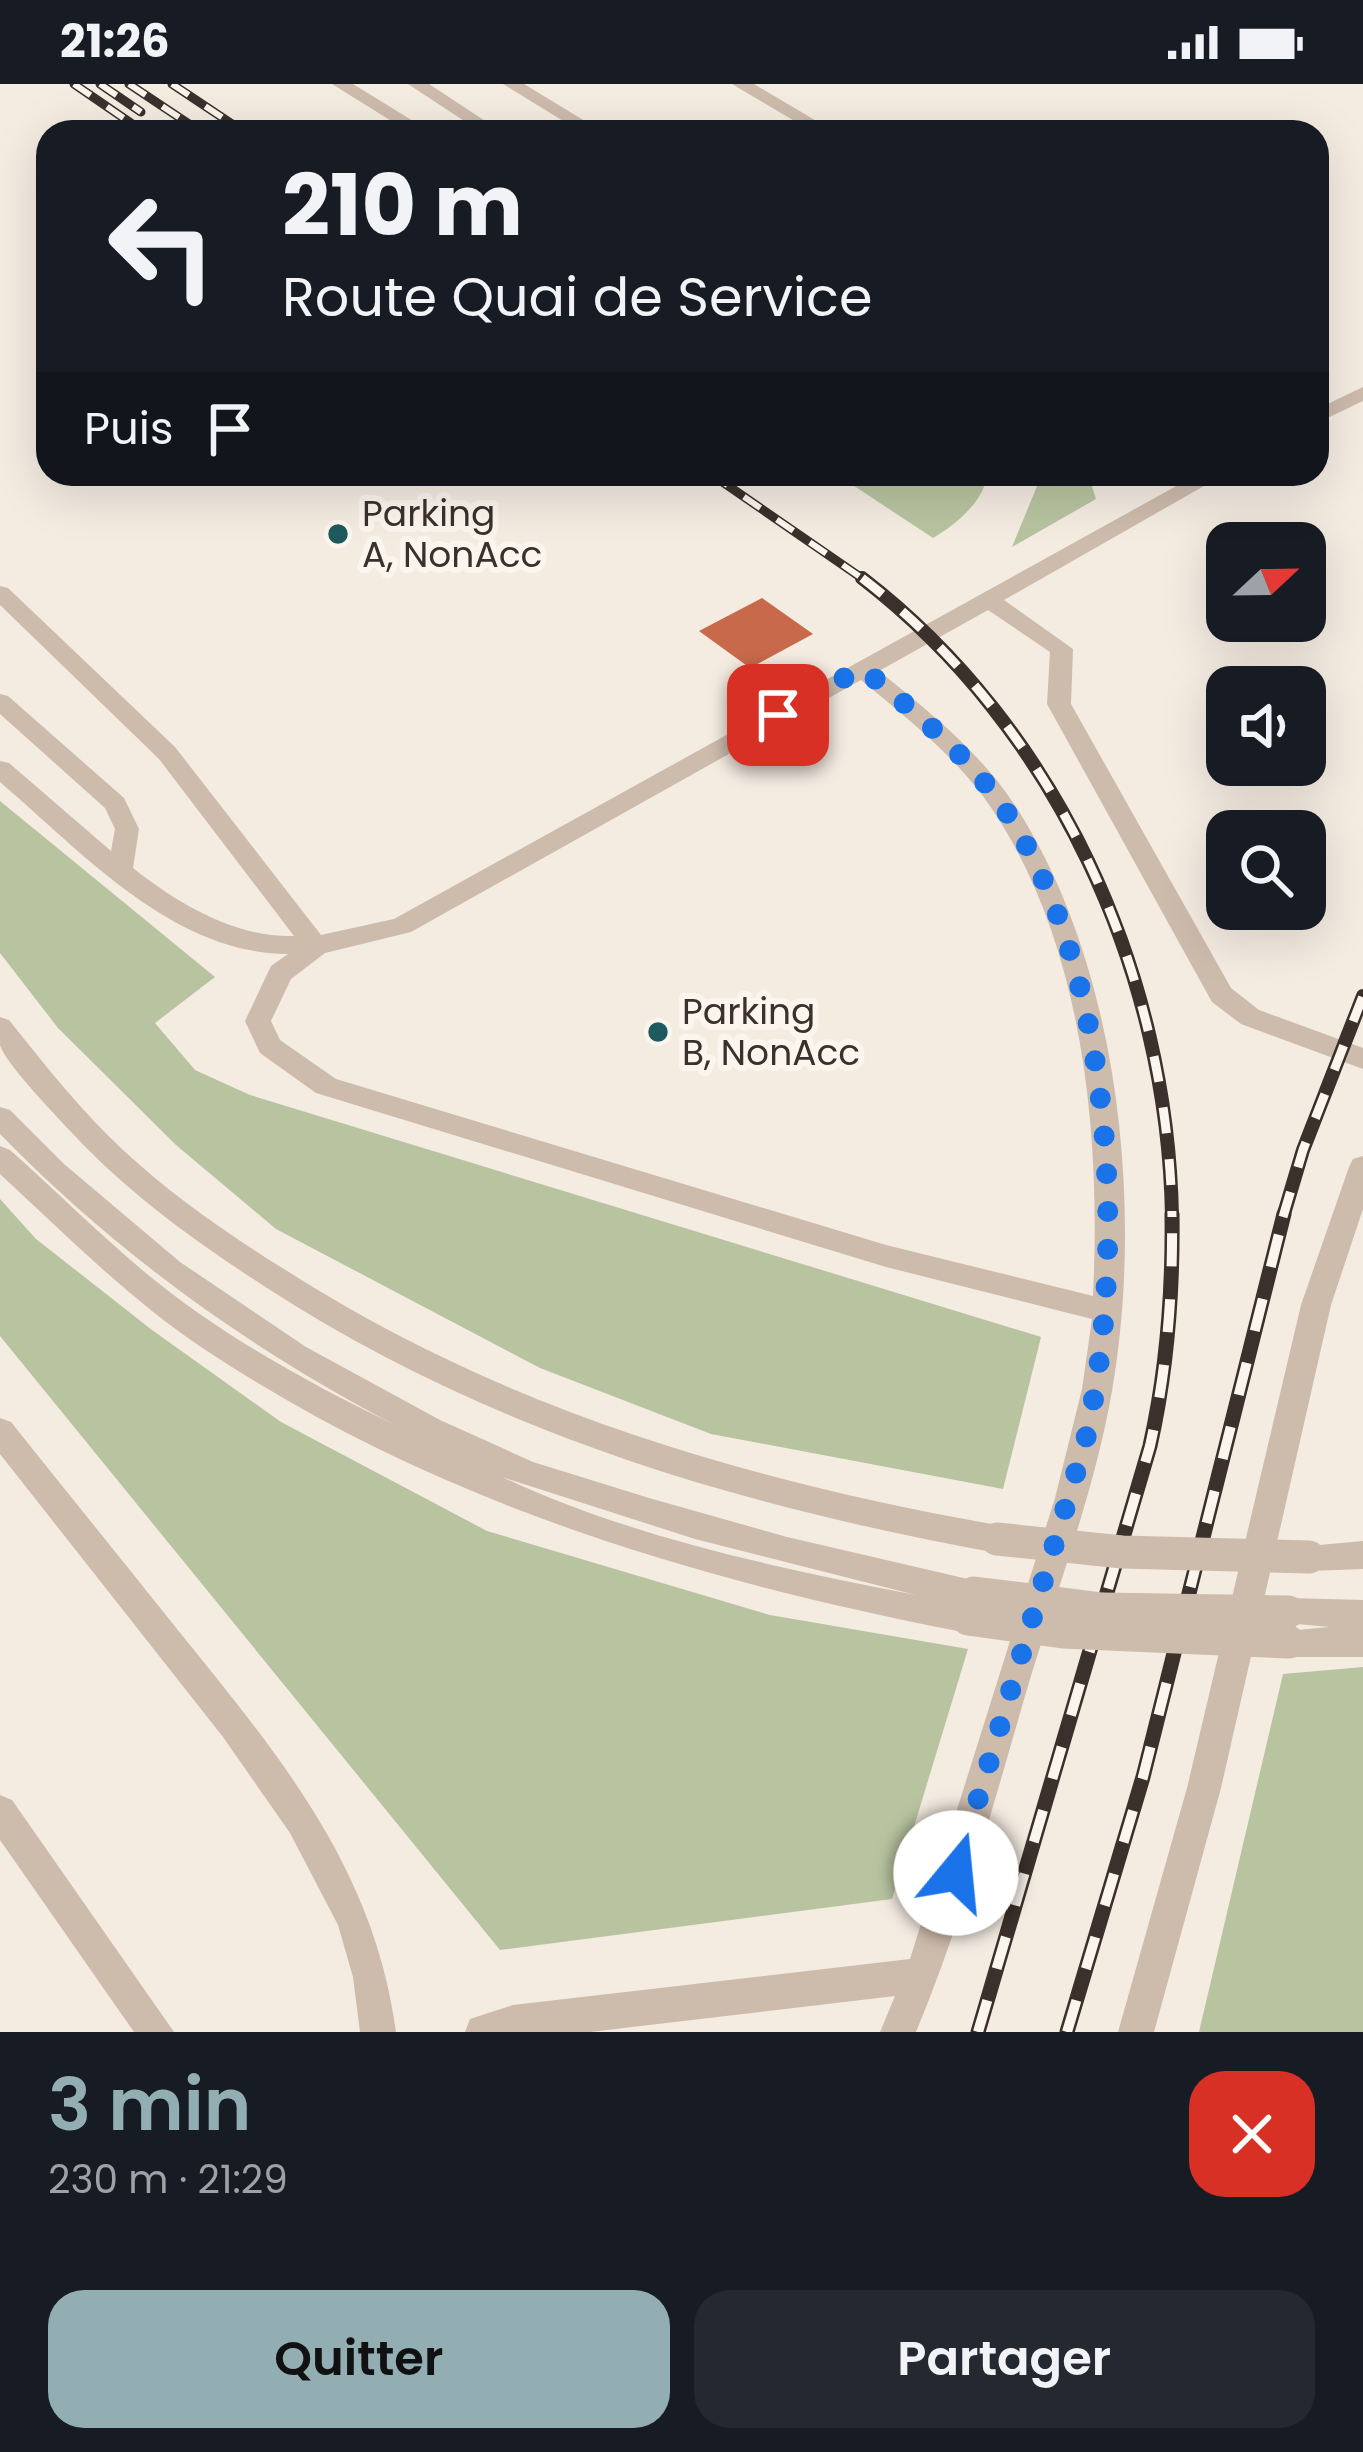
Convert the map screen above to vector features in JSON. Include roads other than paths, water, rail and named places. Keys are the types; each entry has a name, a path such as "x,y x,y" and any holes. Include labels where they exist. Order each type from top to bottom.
{"lane":[{"path":"341,84 402,120"},
{"path":"417,84 474,120"},
{"path":"512,84 574,120"},
{"path":"741,84 805,120"},
{"path":"1329,408 1363,392"},
{"path":"0,769 194,924 262,945 316,947 364,941 402,926 1181,486"},
{"path":"0,593 166,753 316,947"},
{"path":"986,599 1062,649 1059,704 1221,995 1250,1017 1363,1058"},
{"path":"862,668 930,725 985,784 1024,841 1057,913 1078,978 1097,1085 1107,1224 1098,1386 1085,1442 922,1976 898,2032"},
{"path":"0,701 115,804 127,830 121,868"},
{"path":"316,947 280,974 258,1021 269,1046 326,1086 886,1256 1105,1310"},
{"path":"0,1027 47,1088 133,1175 270,1276 404,1354 582,1434 705,1475 900,1524 1122,1552 1363,1555"},
{"path":"0,1117 81,1200 217,1307 301,1359 502,1463 735,1539 1063,1632 1288,1627 1363,1614"},
{"path":"0,1156 133,1279 217,1342 338,1412 498,1490 640,1542 823,1591 971,1606"},
{"path":"1136,2032 1204,1788 1316,1305 1363,1167"},
{"path":"0,1431 248,1742 313,1831 376,1983 378,2032"},
{"path":"1288,1627 1363,1642"},
{"path":"0,1811 156,2032"},
{"path":"484,2032 513,2023 922,1976"}],"railway":[{"path":"74,84 126,120"},
{"path":"100,84 141,112"},
{"path":"129,84 183,120"},
{"path":"172,84 226,120"},
{"path":"728,486 863,579"},
{"path":"863,579 931,639 992,707 1045,782 1089,862 1124,947 1149,1035 1166,1126 1172,1216"},
{"path":"1283,1217 1303,1150 1363,996"},
{"path":"1067,2032 1143,1777 1284,1214"},
{"path":"978,2032 1150,1446 1168,1331 1172,1216"}],"place":[{"name":"Parking A, NonAcc","path":"338,534"},
{"name":"Parking B, NonAcc","path":"658,1032"}]}
